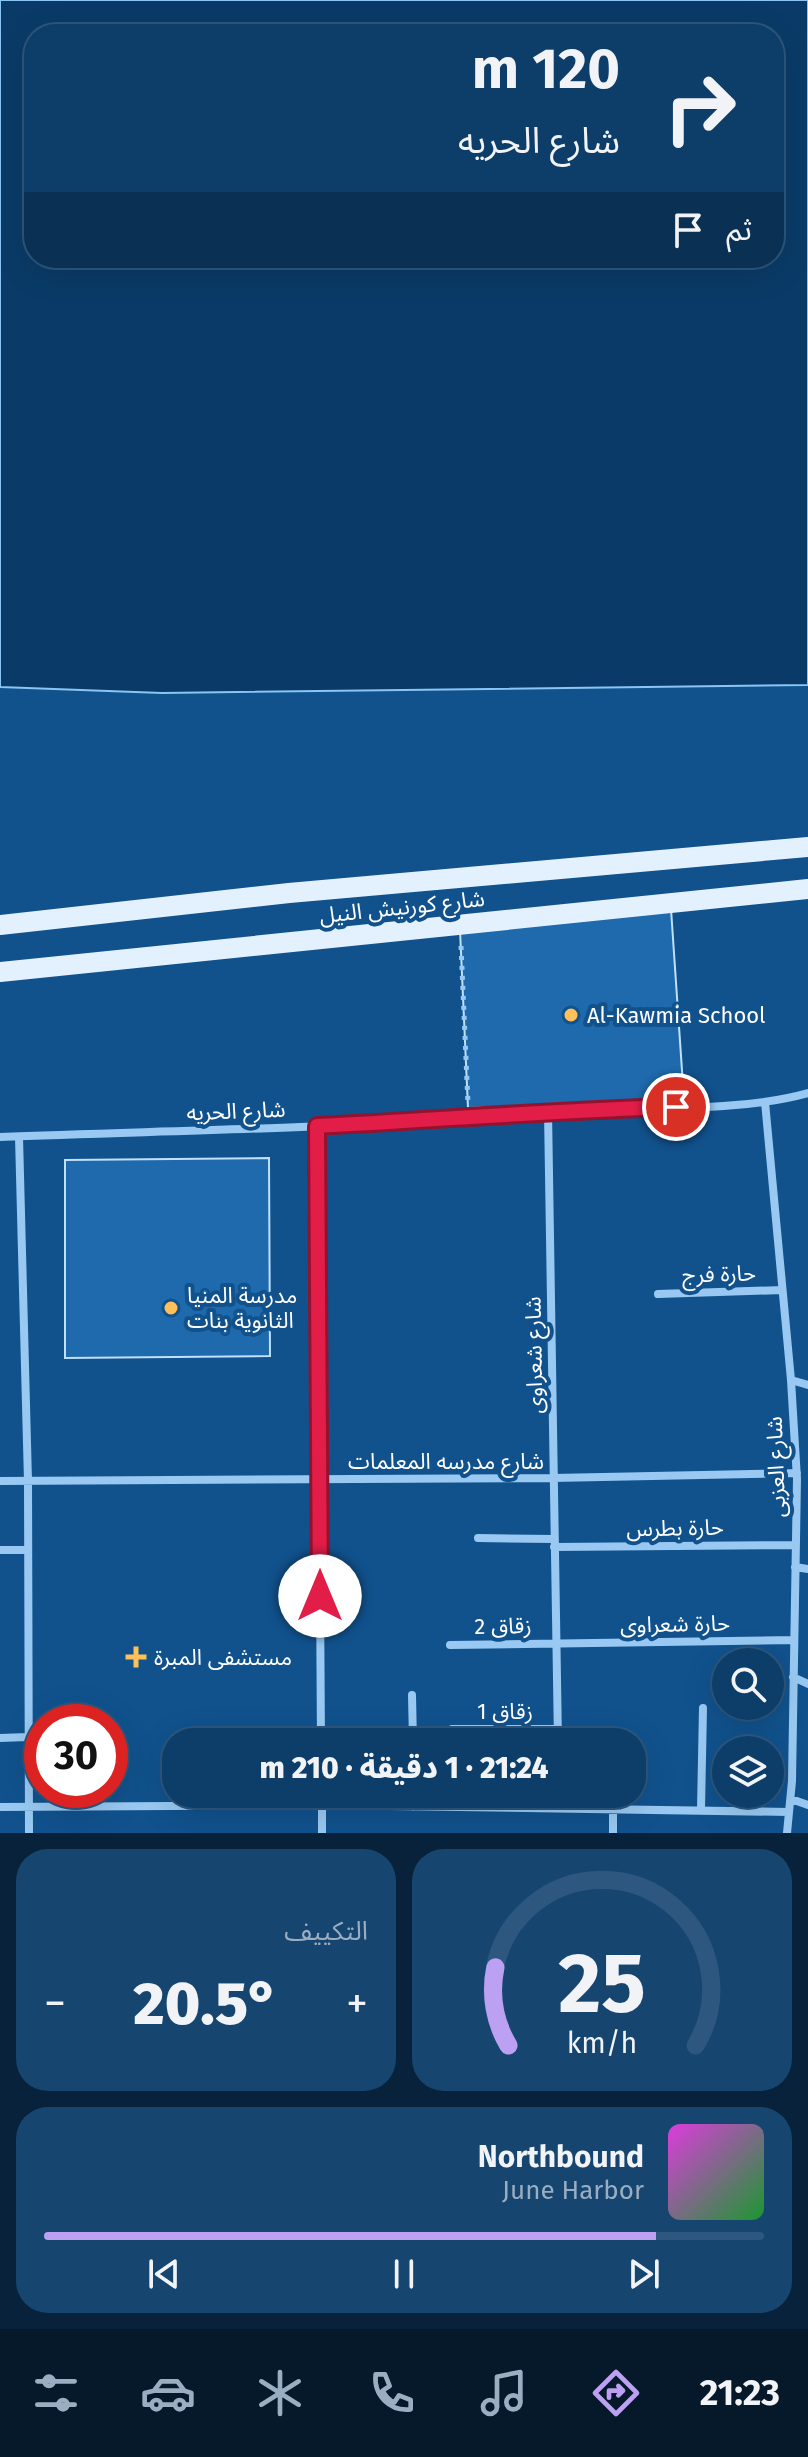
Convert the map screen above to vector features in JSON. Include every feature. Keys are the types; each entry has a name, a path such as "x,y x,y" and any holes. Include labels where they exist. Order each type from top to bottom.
{"main road":[{"name":"شارع كورنيش النيل","path":"0,925 289,893 808,847"},
{"name":"شارع كورنيش النيل","path":"0,972 808,889"}],"street":[{"name":"شارع الحريه","path":"0,1137 317,1126 548,1111 765,1102 808,1093"},
{"name":"شارع العزبى","path":"765,1102 797,1476 791,1799 787,1833"},
{"name":"شارع شعراوى","path":"548,1111 558,1728"},
{"path":"317,1126 321,1728"},
{"path":"19,1137 28,1481 28,1704"},
{"name":"حارة فرج","path":"658,1294 782,1290"},
{"path":"791,1380 808,1385"},
{"name":"شارع مدرسه المعلمات","path":"0,1481 797,1476 808,1482"},
{"name":"حارة بطرس","path":"478,1538 554,1543 795,1545"},
{"path":"0,1550 27,1550"},
{"path":"795,1567 808,1569"},
{"name":"حارة شعراوى","path":"556,1644 794,1640"},
{"name":"زقاق 2","path":"450,1645 556,1644"},
{"path":"793,1677 808,1684"},
{"path":"412,1695 413,1728"},
{"path":"701,1809 703,1708"},
{"path":"0,1738 24,1737"},
{"path":"791,1799 808,1805"},
{"path":"128,1806 162,1806"},
{"path":"0,1807 24,1807"},
{"path":"29,1808 29,1833"},
{"path":"322,1808 322,1833"},
{"path":"559,1808 789,1812"},
{"path":"613,1809 613,1833"}],"path":[{"path":"460,925 469,1118"}],"water":[{"path":"0,0 808,0 808,685 162,693 0,687"}],"building":[{"name":"Al-Kawmia School","path":"671,909 684,1100 468,1108 460,930"},
{"path":"269,1158 270,1356 65,1358 65,1160"}],"place":[{"name":"Al-Kawmia School","path":"571,1015"},
{"name":"مدرسة المنيا الثانوية بنات","path":"171,1308"},
{"name":"مستشفى المبرة","path":"136,1657"}],"route":[{"path":"320,1596 317,1126 548,1111 676,1107"}]}
